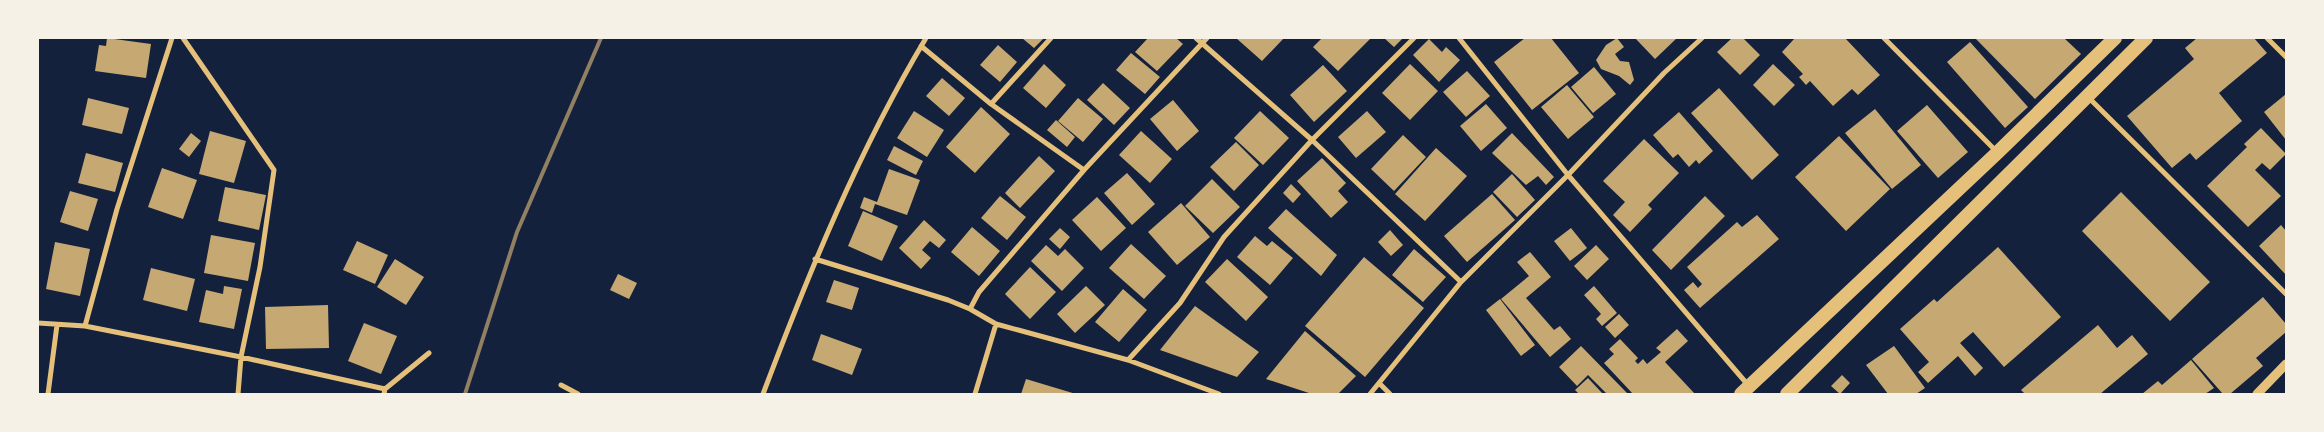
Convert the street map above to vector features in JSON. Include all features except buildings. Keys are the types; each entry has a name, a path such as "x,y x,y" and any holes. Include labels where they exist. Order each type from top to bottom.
{"highway":[{"path":"1745,390 1997,153 2115,38"},
{"path":"1788,394 2146,38"}],"street":[{"path":"85,326 117,209 172,38"},
{"path":"183,38 274,170 260,267 241,357 238,394"},
{"path":"763,394 815,259 867,148 926,38"},
{"path":"991,104 1051,38"},
{"path":"1196,38 1312,140 1462,282"},
{"path":"970,309 979,292 1084,170 1208,38"},
{"path":"1128,360 1180,303 1224,237 1312,140 1414,38"},
{"path":"1459,38 1568,175 1745,390"},
{"path":"1370,394 1462,282 1568,175 1664,73 1702,38"},
{"path":"1884,38 1997,153"},
{"path":"2267,38 2286,57"},
{"path":"921,46 991,104 1084,170"},
{"path":"2087,97 2286,294"},
{"path":"815,259 970,309 996,324 1128,360 1219,394"},
{"path":"38,323 85,326 241,357 385,392 429,353"},
{"path":"975,394 996,324"},
{"path":"48,394 57,325"},
{"path":"2257,394 2286,364"},
{"path":"1380,384 1390,394"},
{"path":"561,385 578,394"}],"railway":[{"path":"465,394 517,232 601,38"}]}
